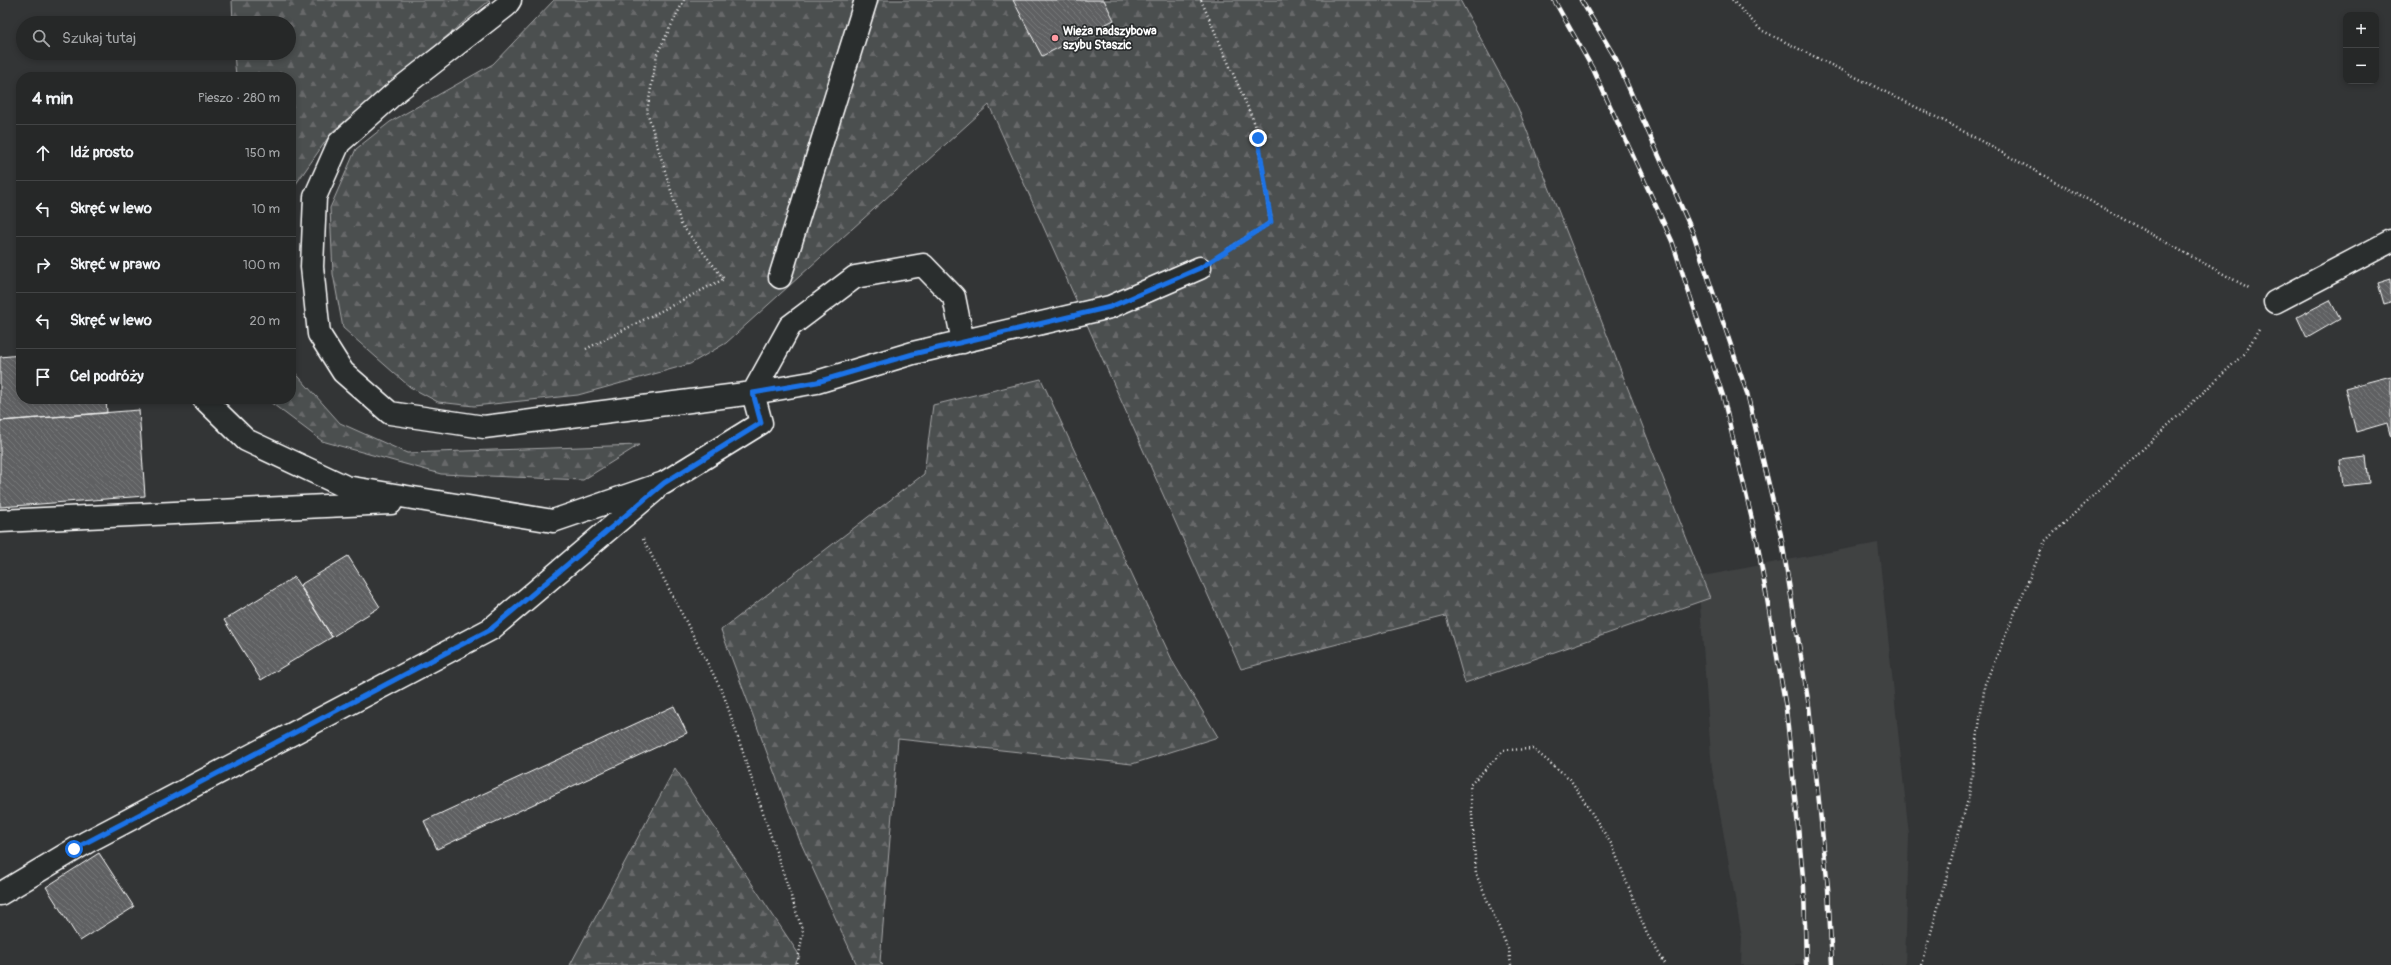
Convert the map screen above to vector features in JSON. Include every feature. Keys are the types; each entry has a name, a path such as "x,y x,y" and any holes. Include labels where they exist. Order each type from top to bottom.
{"lane":[{"path":"510,0 506,6 397,92 339,143 315,198 312,267 319,334 343,372 390,413 484,427 753,393 817,382 913,354 1110,307 1200,268"},
{"path":"780,277 866,0"},
{"path":"2275,302 2391,240"},
{"path":"4,891 86,842 491,629 664,483 761,423 753,393 790,326 855,277 923,265 954,297 963,342"},
{"path":"209,404 246,440 346,487 553,521 664,483"},
{"path":"0,521 434,501"}],"path":[{"path":"586,349 724,279 681,224 647,111 657,54 684,0"},
{"path":"1200,268 1271,222 1255,124 1201,0"},
{"path":"1732,0 1761,30 1948,123 2275,302 2244,354 2045,541 1985,684 1969,796 1922,965"},
{"path":"643,537 723,693 803,932 797,965"},
{"path":"1511,965 1509,951 1476,874 1470,785 1504,750 1533,749 1570,779 1612,845 1647,934 1666,965"}],"shaded area":[{"path":"1878,543 1909,835 1905,965 1741,965 1742,937 1712,769 1698,577"}],"green space":[{"path":"232,0 490,0 332,132 296,184 296,72 236,72 235,60 296,60 296,16 233,16"},
{"path":"554,0 1460,0 1518,108 1710,598 1465,683 1446,616 1241,669 989,105 726,343 690,364 578,395 474,406 438,402 410,387 343,328 333,274 330,208 356,149 390,122 493,64"},
{"path":"296,374 340,423 407,453 639,445 583,480 441,474 322,441 273,404 296,404"},
{"path":"1041,379 1174,664 1218,737 1132,764 898,739 880,962 883,965 857,965 800,841 721,630 924,474 933,405"},
{"path":"675,768 800,956 794,965 570,965"}],"building":[{"name":"Wieża nadszybowa szybu Staszic","path":"1013,0 1104,0 1114,20 1042,56"},
{"path":"2391,279 2391,302 2384,304 2378,283"},
{"path":"2330,300 2340,319 2307,338 2297,317"},
{"path":"16,355 16,404 106,404 107,413 0,421 0,357"},
{"path":"2391,376 2391,438 2387,423 2356,432 2345,388"},
{"path":"139,410 145,496 0,507 0,421"},
{"path":"2366,457 2369,483 2343,486 2340,460"},
{"path":"348,556 380,607 332,637 300,585"},
{"path":"294,577 332,637 261,680 224,620"},
{"path":"674,706 687,733 437,849 424,821"},
{"path":"99,853 134,907 80,941 46,887"}],"railway":[{"path":"1554,0 1594,71 1672,241 1723,396 1757,541 1786,708 1804,887 1806,965"},
{"path":"1581,0 1616,59 1693,233 1747,393 1781,535 1809,706 1828,888 1832,965"}],"place":[{"name":"Wieża nadszybowa szybu Staszic","path":"1055,38"}],"route":[{"path":"74,849 491,629 664,483 761,423 753,393 817,382 913,354 1110,307 1200,268 1271,222 1258,138"}]}
